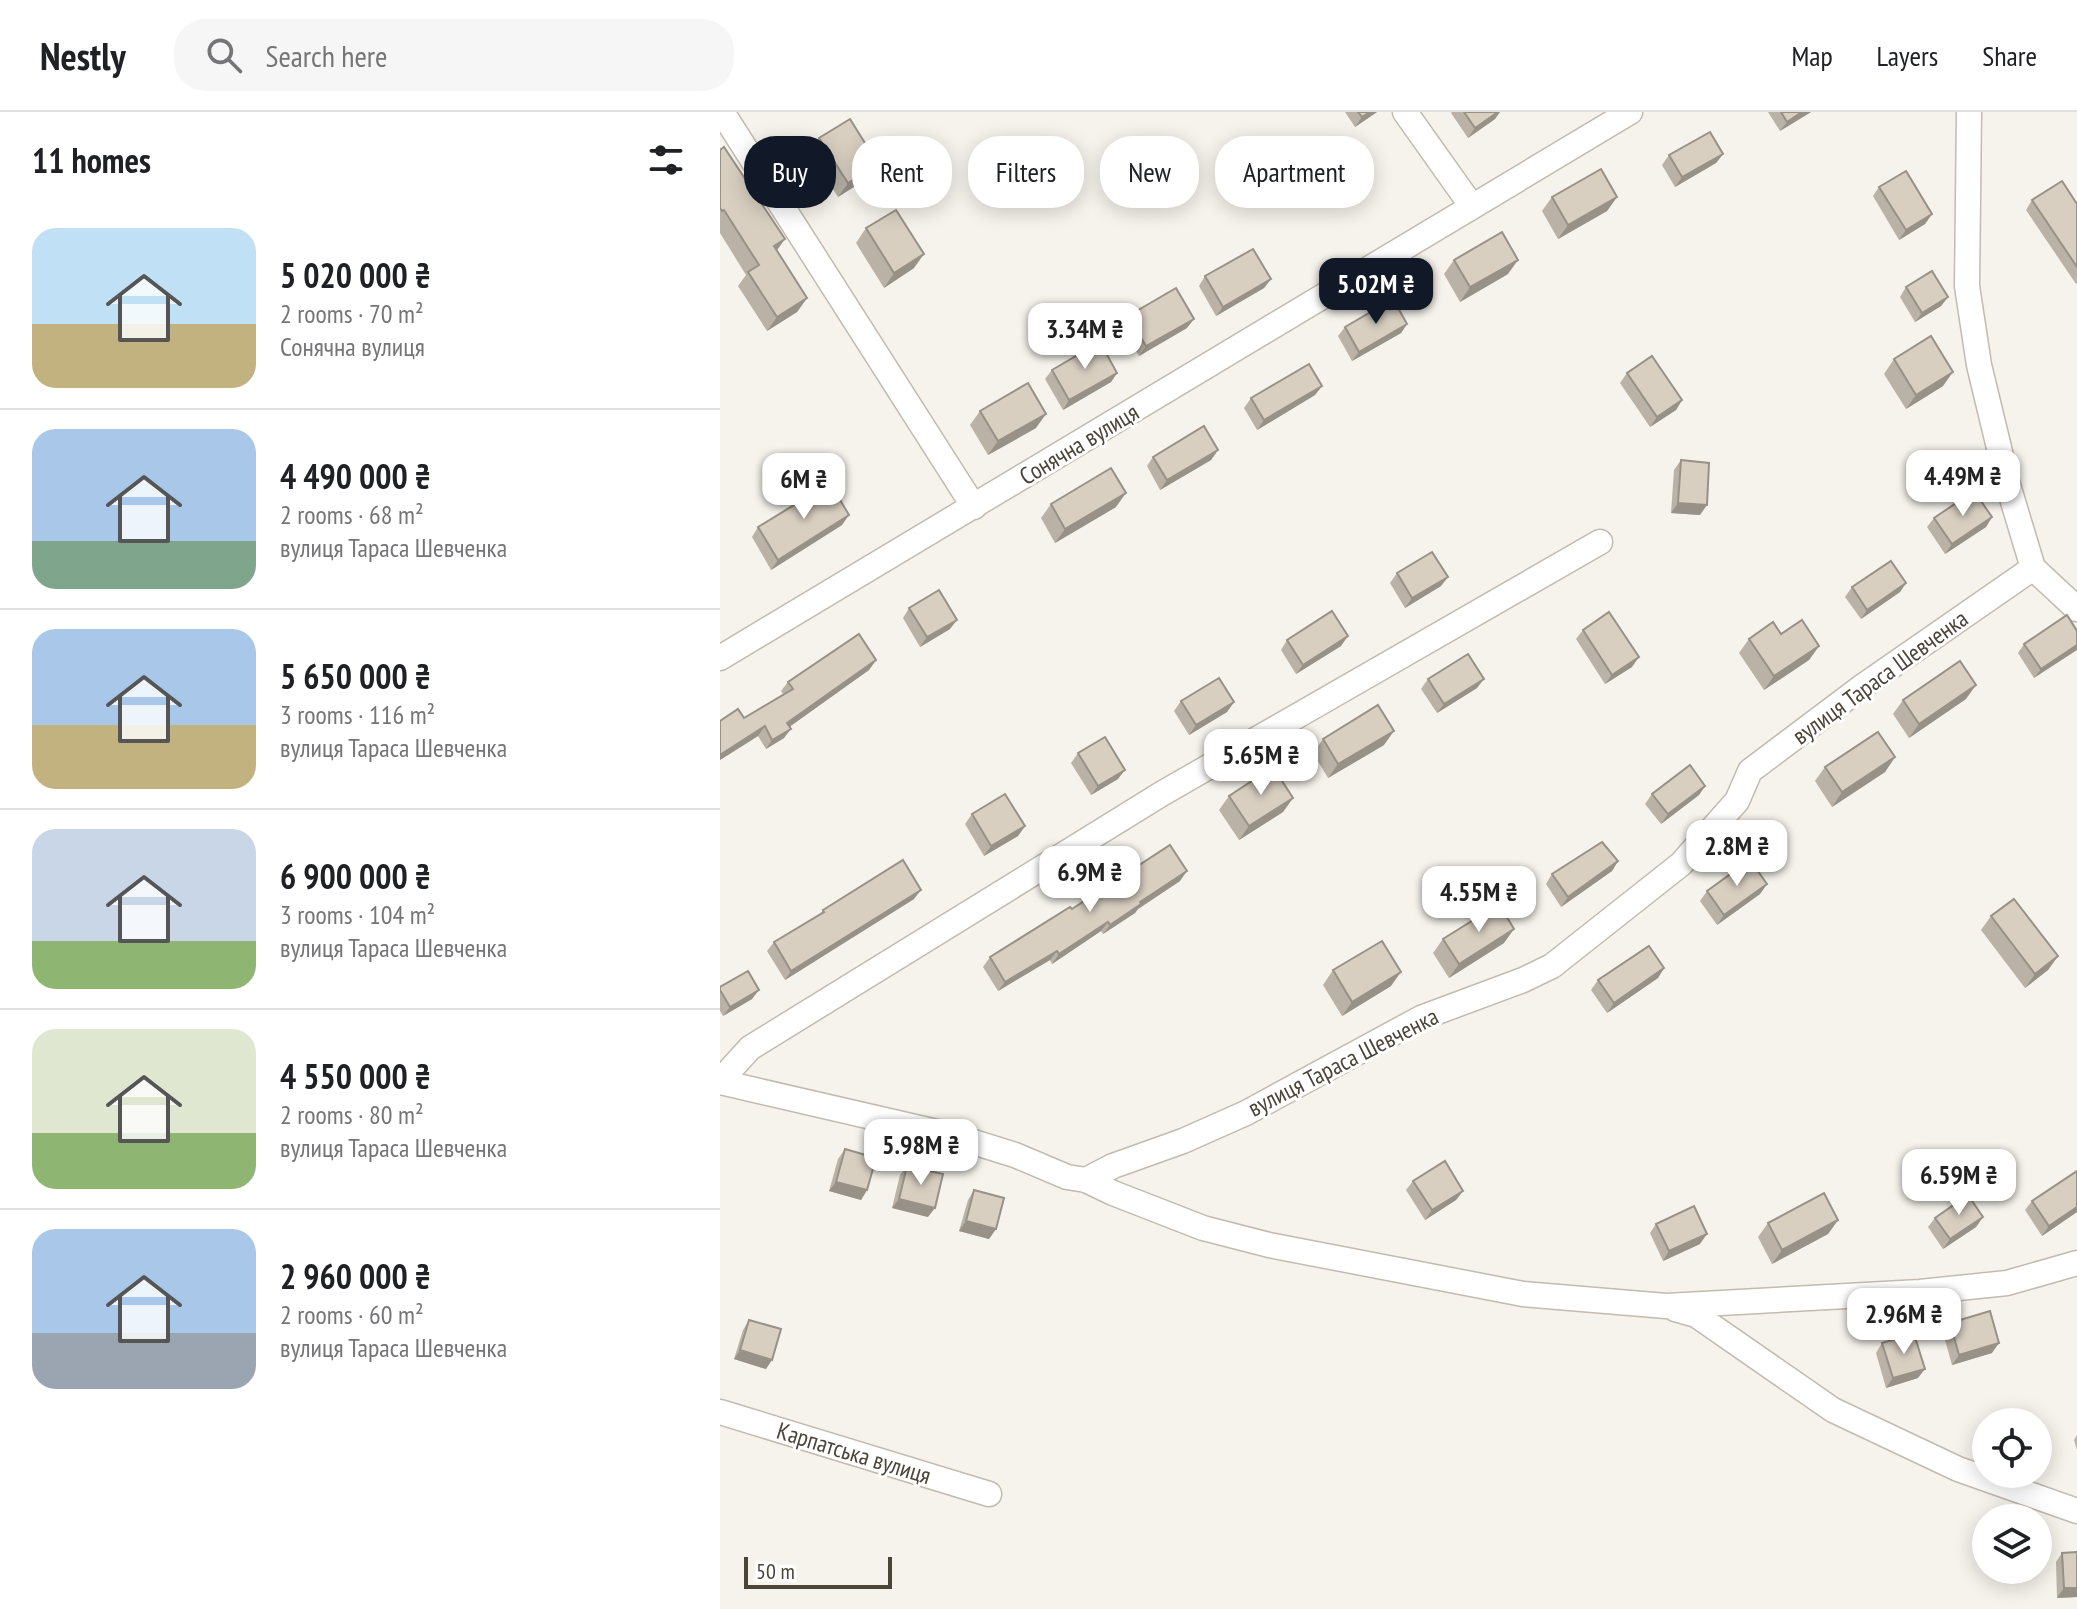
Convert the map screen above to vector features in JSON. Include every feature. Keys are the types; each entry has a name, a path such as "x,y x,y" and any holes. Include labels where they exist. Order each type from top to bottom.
{"street":[{"path":"722,112 974,507"},
{"path":"1405,112 1471,205"},
{"name":"Сонячна вулиця","path":"720,658 1630,112"},
{"path":"1969,112 1969,299 1979,365 2008,485 2033,568 2077,609"},
{"path":"1600,542 1163,793 750,1048 720,1082 954,1136 1015,1155 1067,1177 1086,1180 1203,1228 1269,1245 1523,1294 1666,1306 1920,1292 1993,1285 2077,1263"},
{"name":"вулиця Тараса Шевченка","path":"1086,1180 1113,1166 1183,1141 1246,1113 1421,1018 1552,966 1681,864 1737,801 1750,771 1863,686 2033,568"},
{"path":"1666,1306 1696,1315 1833,1410 1958,1469 2077,1511"},
{"name":"Карпатська вулиця","path":"720,1412 989,1494"}],"building":[{"path":"1464,112 1498,112 1475,128"},
{"path":"1781,112 1802,112 1787,122"},
{"path":"850,119 861,136 852,136 852,180 848,183 836,164 836,136 822,136"},
{"path":"1710,132 1723,154 1682,177 1669,155"},
{"path":"724,147 744,177 744,208 764,208 785,239 774,246 807,298 777,317 748,272 759,265 720,208 720,150"},
{"path":"1601,169 1617,197 1568,225 1552,197"},
{"path":"1906,171 1932,214 1906,230 1879,187"},
{"path":"2062,181 2077,204 2077,267 2032,200"},
{"path":"896,210 924,254 894,273 866,228"},
{"path":"1502,232 1518,260 1470,287 1454,260"},
{"path":"1253,249 1271,279 1223,307 1205,276"},
{"path":"1932,271 1948,297 1922,313 1906,287"},
{"path":"1176,288 1194,319 1146,346 1128,316"},
{"path":"1393,299 1407,324 1359,352 1345,327"},
{"path":"1931,336 1953,372 1916,395 1894,359"},
{"path":"1100,342 1117,373 1069,400 1052,370"},
{"path":"1652,356 1682,400 1657,417 1627,373"},
{"path":"1309,364 1322,386 1264,420 1251,398"},
{"path":"1028,383 1046,414 998,441 980,411"},
{"path":"1204,426 1218,450 1167,480 1153,457"},
{"path":"1681,460 1709,463 1707,505 1678,503"},
{"path":"1111,468 1126,493 1065,529 1051,504"},
{"path":"830,483 849,515 778,560 758,527"},
{"path":"1974,491 1992,517 1952,544 1934,518"},
{"path":"1432,552 1448,577 1412,598 1397,573"},
{"path":"1891,561 1906,583 1867,610 1852,587"},
{"path":"939,590 957,620 927,637 909,608"},
{"path":"1332,611 1348,636 1303,665 1287,640"},
{"path":"1609,612 1639,657 1612,675 1583,630"},
{"path":"2067,615 2077,631 2077,645 2041,669 2024,644"},
{"path":"1802,620 1819,646 1774,676 1749,639 1773,622 1781,634"},
{"path":"859,634 876,660 787,723 791,729 772,740 765,726 720,755 720,721 738,709 744,718 793,689 788,682"},
{"path":"1468,654 1484,679 1444,704 1428,679"},
{"path":"1960,661 1976,685 1919,724 1903,700"},
{"path":"1219,678 1234,702 1196,725 1181,701"},
{"path":"1378,705 1394,731 1338,764 1323,739"},
{"path":"1878,732 1895,757 1842,792 1825,767"},
{"path":"1105,737 1125,770 1098,786 1078,753"},
{"path":"1690,765 1705,786 1668,814 1652,794"},
{"path":"1273,767 1293,798 1249,826 1229,796"},
{"path":"1005,794 1025,826 991,846 972,814"},
{"path":"1602,842 1618,861 1568,897 1552,874"},
{"path":"1170,845 1187,871 1110,925 1108,922 1059,954 1057,951 1005,982 990,957 1070,907 1072,909"},
{"path":"903,860 921,890 791,971 774,942"},
{"path":"1750,860 1767,884 1724,915 1707,891"},
{"path":"2014,899 2058,956 2035,974 1991,916"},
{"path":"1499,904 1514,929 1459,964 1443,939"},
{"path":"1382,941 1401,972 1352,1002 1333,970"},
{"path":"1649,946 1664,968 1614,1003 1598,980"},
{"path":"748,971 759,990 730,1007 720,987"},
{"path":"845,1149 876,1158 867,1190 836,1182"},
{"path":"1445,1161 1463,1191 1432,1210 1413,1181"},
{"path":"907,1166 943,1174 935,1208 899,1199"},
{"path":"2077,1171 2077,1207 2049,1226 2032,1201"},
{"path":"974,1190 1004,1198 996,1229 966,1221"},
{"path":"1824,1193 1838,1220 1782,1250 1768,1223"},
{"path":"1968,1195 1983,1217 1950,1239 1935,1218"},
{"path":"1694,1206 1707,1234 1669,1251 1656,1224"},
{"path":"1990,1311 1999,1343 1959,1355 1950,1323"},
{"path":"749,1320 781,1329 772,1360 740,1350"},
{"path":"1914,1334 1925,1369 1893,1378 1882,1343"},
{"path":"2077,1552 2077,1588 2064,1588 2062,1553"}]}
